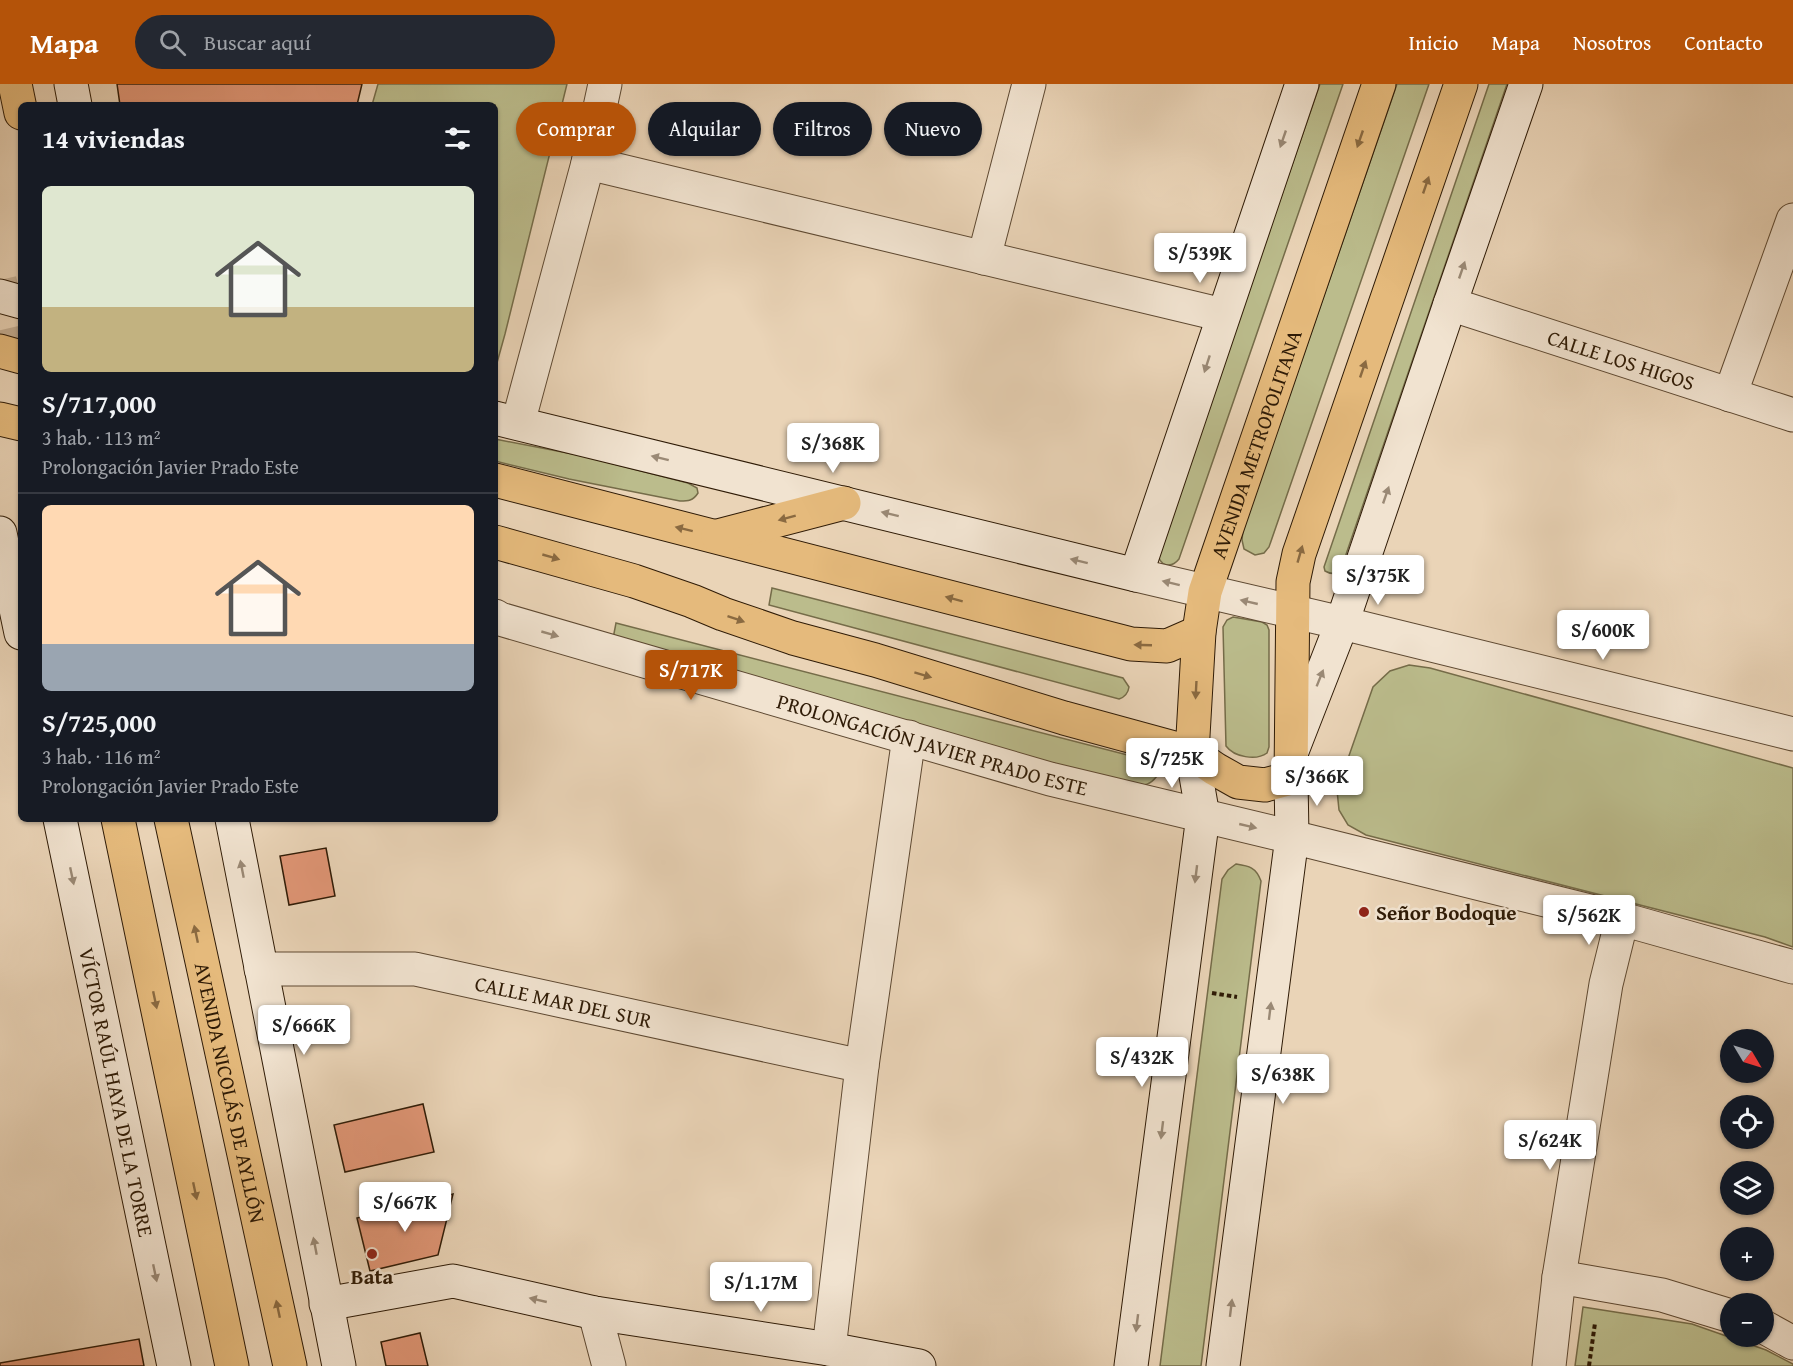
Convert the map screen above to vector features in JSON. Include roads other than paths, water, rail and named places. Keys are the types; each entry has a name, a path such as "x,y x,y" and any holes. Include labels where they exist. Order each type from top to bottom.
{"main road":[{"path":"15,84 19,102"},
{"name":"AVENIDA METROPOLITANA","path":"1192,753 1199,632 1205,592 1379,84"},
{"path":"498,543 634,581 793,638 875,660 1064,718 1192,753 1238,782 1265,785 1291,765 1293,582 1299,554 1461,84"},
{"path":"0,351 18,356"},
{"path":"0,419 18,423"},
{"path":"498,481 1131,645 1167,646 1199,632"},
{"path":"715,536 844,503"},
{"path":"119,822 231,1366"},
{"name":"AVENIDA NICOLÁS DE AYLLÓN","path":"172,822 290,1366"}],"street":[{"path":"70,84 74,102"},
{"path":"605,84 588,163 506,420 1793,734"},
{"path":"984,258 1029,84"},
{"path":"1136,575 1302,84"},
{"path":"1223,1366 1292,837 1291,765 1342,623 1526,84"},
{"path":"588,163 1223,315"},
{"path":"1730,395 1793,220"},
{"path":"0,296 18,301"},
{"name":"CALLE LOS HIGOS","path":"1450,304 1730,395 1790,406"},
{"path":"0,533 18,619"},
{"name":"PROLONGACIÓN JAVIER PRADO ESTE","path":"498,617 511,623 1050,779 1622,919 1793,967"},
{"path":"829,1349 862,1066 909,737"},
{"name":"AVENIDA METROPOLITANA","path":"1131,1366 1203,816 1192,753"},
{"name":"VÍCTOR RAÚL HAYA DE LA TORRE","path":"61,822 174,1366"},
{"path":"233,822 339,1366"},
{"path":"1549,1366 1559,1277 1606,984 1622,919"},
{"name":"CALLE MAR DEL SUR","path":"261,969 415,969 862,1066"},
{"path":"1559,1277 1662,1295 1720,1313"},
{"path":"326,1304 453,1281 595,1313 829,1349 919,1366"},
{"path":"595,1313 609,1366"},
{"path":"1774,1333 1793,1343"}],"tunnel":[{"path":"0,280 18,358"}],"place":[{"name":"Señor Bodoque","path":"1364,912"},
{"name":"Bata","path":"372,1254"}]}
